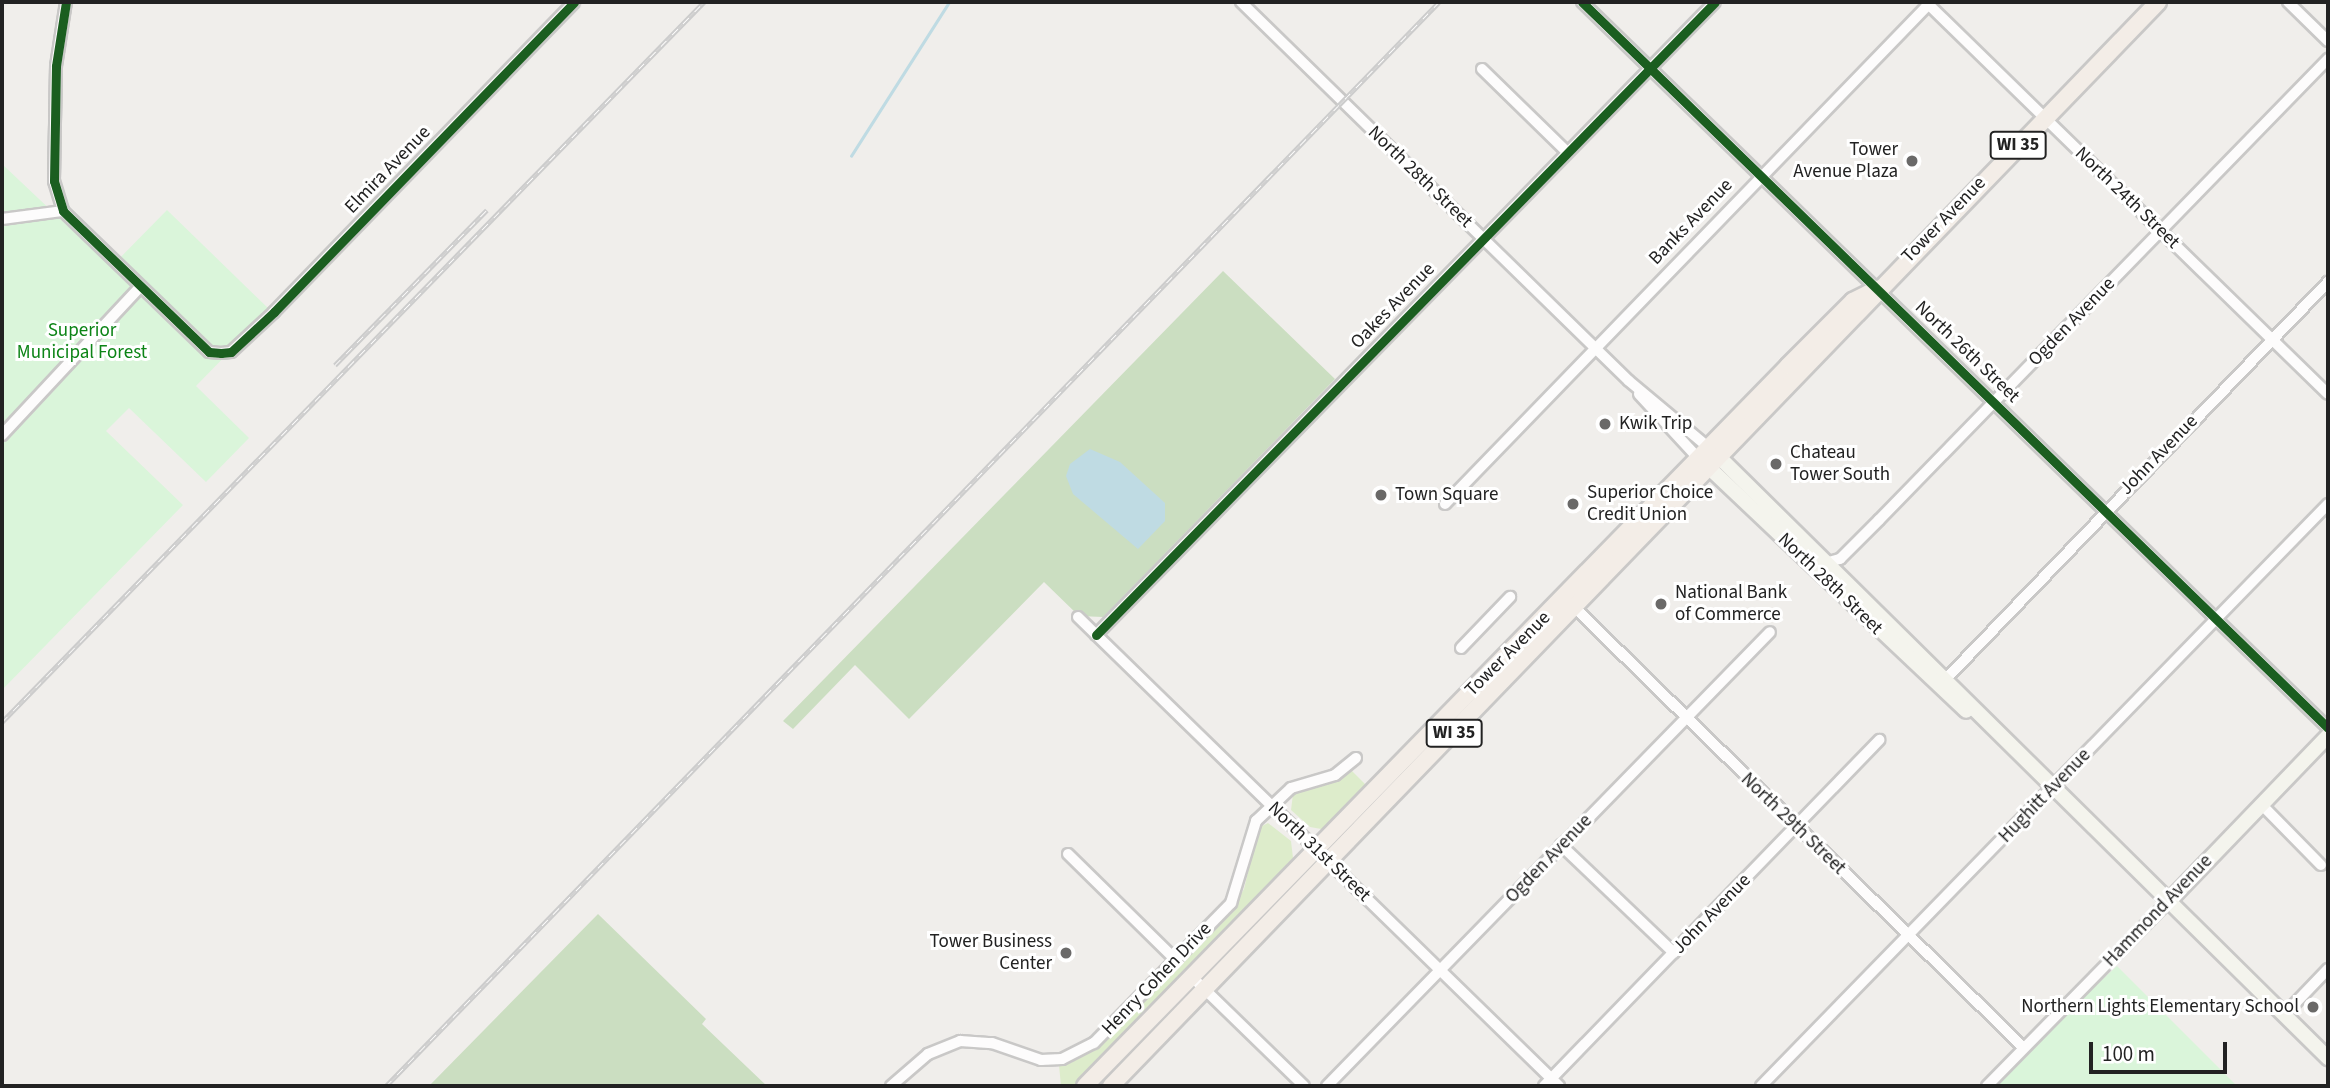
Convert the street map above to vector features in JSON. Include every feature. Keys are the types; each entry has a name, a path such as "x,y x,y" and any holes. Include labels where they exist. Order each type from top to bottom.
{"main road":[{"name":"Tower Avenue","path":"1111,1086 1576,610 1866,308 1877,289 2158,2"},
{"name":"Tower Avenue","path":"1084,1086 1853,301 1877,289"},
{"name":"North 28th Street","path":"1703,452 1775,531 1979,719 2328,1058"},
{"name":"North 28th Street","path":"1716,465 1829,565 1942,686"},
{"name":"Hammond Avenue","path":"2168,902 2328,736"}],"street":[{"path":"2,435 140,287 63,211 54,181 66,2"},
{"name":"Elmira Avenue","path":"140,287 209,352 232,352 274,312 573,2"},
{"name":"North 28th Street","path":"1241,2 1703,452"},
{"name":"North 26th Street","path":"1582,2 2328,728"},
{"name":"Oakes Avenue","path":"1096,635 1715,2"},
{"path":"2288,2 2328,41"},
{"name":"North 24th Street","path":"1928,3 2328,394"},
{"name":"Banks Avenue","path":"1445,504 1594,346 1928,3"},
{"name":"Ogden Avenue","path":"1829,565 1994,402 2328,59"},
{"path":"1482,69 1567,152"},
{"path":"2,219 63,211"},
{"name":"John Avenue","path":"1942,686 2105,510 2328,282"},
{"name":"Hughitt Avenue","path":"1761,1086 2328,504"},
{"path":"1775,531 1829,565"},
{"path":"1461,648 1510,597"},
{"name":"North 29th Street","path":"1564,598 2024,1048"},
{"name":"North 31st Street","path":"1078,617 1442,971 1552,1084"},
{"name":"Ogden Avenue","path":"1327,1086 1770,632"},
{"name":"John Avenue","path":"1552,1084 1674,953 1880,740"},
{"name":"Henry Cohen Drive","path":"891,1086 928,1054 960,1041 992,1044 1033,1059 1073,1055 1094,1043 1231,903 1247,834 1271,805 1291,788 1335,775 1356,758"},
{"path":"2262,805 2321,864"},
{"path":"1561,845 1674,953"},
{"path":"1068,854 1176,960"},
{"name":"Hammond Avenue","path":"1987,1086 2168,902"},
{"path":"2284,1015 2328,969"},
{"path":"1192,976 1304,1086"}],"green space":[{"name":"Superior Municipal Forest","path":"2,164 111,267 167,210 270,310 196,386 249,438 206,482 129,408 106,431 183,505 2,690"},
{"path":"1223,271 1335,379 1103,617 1079,616 1044,582 909,719 855,665 793,729 783,721"},
{"path":"1352,771 1369,788 1327,830 1310,827 1291,810 1293,794"},
{"path":"1268,823 1291,841 1293,858 1079,1086 1061,1086 1059,1065 1100,1046 1229,914 1244,889 1258,828"},
{"path":"598,914 706,1019 702,1024 767,1086 429,1086"},
{"path":"2117,966 2237,1086 1995,1086 2073,1006"}],"water":[{"path":"1090,449 1120,462 1165,503 1165,521 1138,549 1073,494 1066,476 1070,464"}],"waterway":[{"path":"851,156 949,2"}],"railway":[{"path":"2,722 704,2"},
{"path":"386,1086 1439,2"},
{"path":"335,365 487,210"}],"cycle path":[{"path":"66,2 56,66 54,181 63,211 209,352 221,353 231,352 274,312 574,2"},
{"path":"1582,2 2328,728"},
{"path":"1096,635 1715,2"}],"place":[{"name":"Tower Avenue Plaza","path":"1912,161"},
{"name":"Kwik Trip","path":"1605,424"},
{"name":"Chateau Tower South","path":"1776,464"},
{"name":"Town Square","path":"1381,495"},
{"name":"Superior Choice Credit Union","path":"1573,504"},
{"name":"National Bank of Commerce","path":"1661,604"},
{"name":"Tower Business Center","path":"1066,953"},
{"name":"Northern Lights Elementary School","path":"2313,1007"}]}
